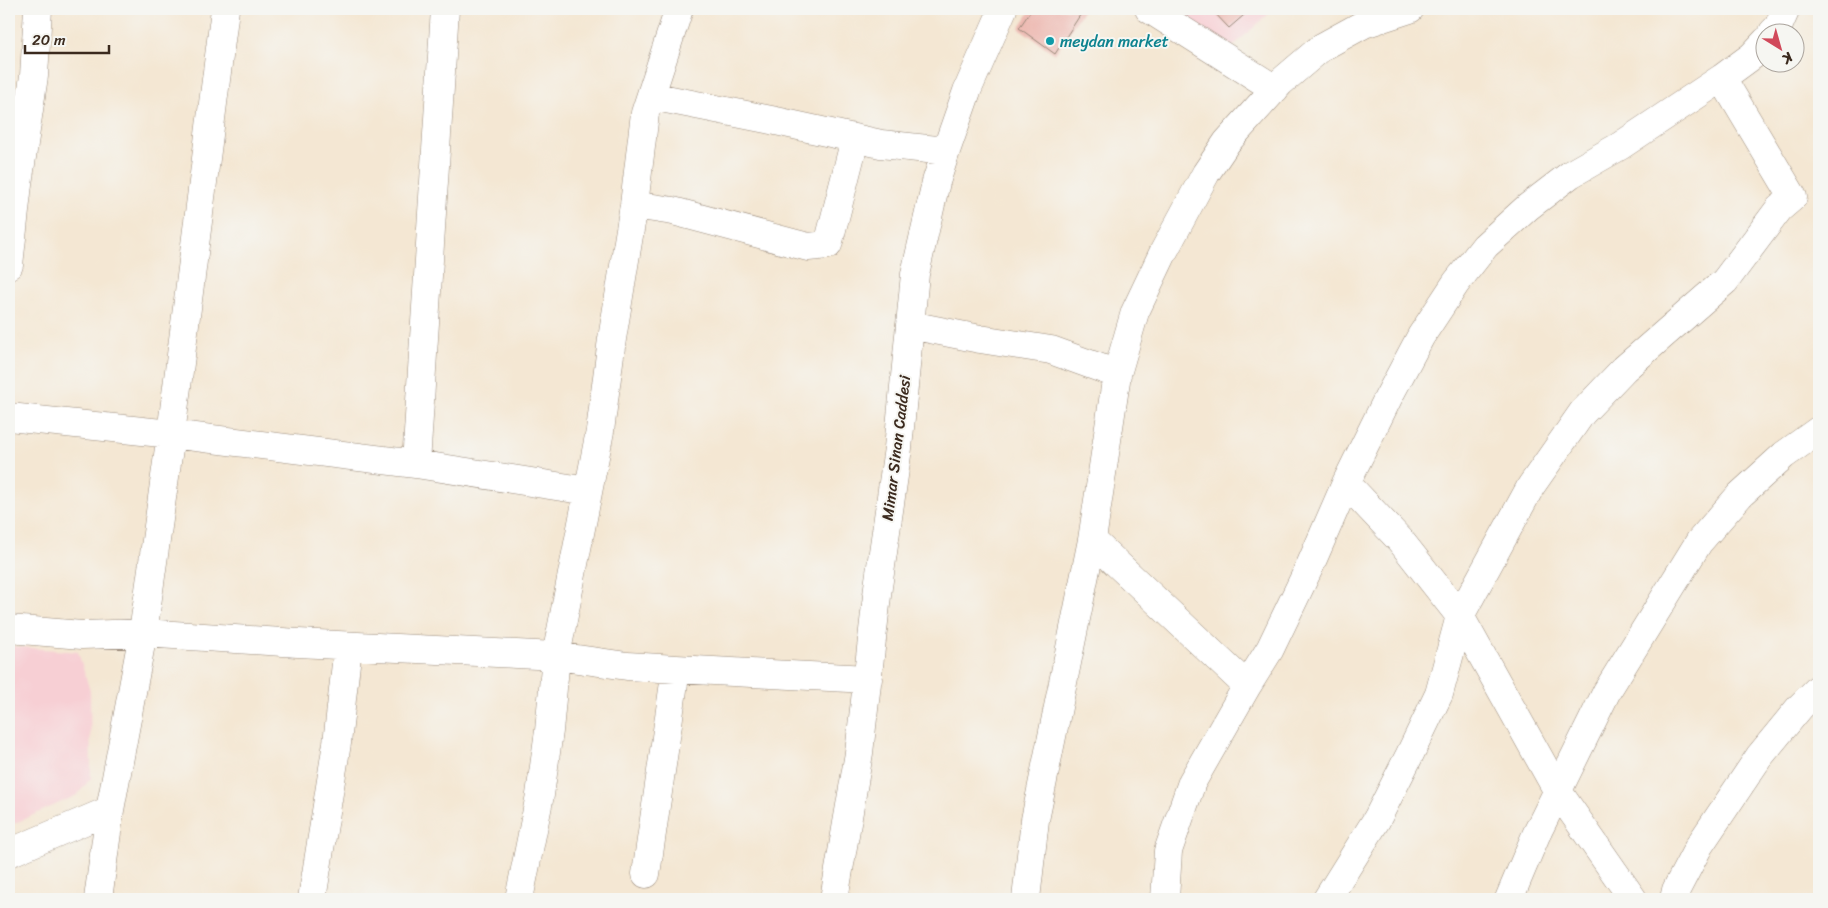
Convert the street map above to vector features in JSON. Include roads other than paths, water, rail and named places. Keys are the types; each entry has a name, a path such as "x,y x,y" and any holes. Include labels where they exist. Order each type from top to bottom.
{"street":[{"path":"9,265 18,184 34,76 38,9"},
{"path":"98,899 110,810 143,633 171,434 225,9"},
{"path":"416,464 445,9"},
{"path":"519,899 540,795 549,731 556,656 600,431 612,339 634,204 645,113 679,9"},
{"name":"Mimar Sinan Caddesi","path":"834,899 859,753 878,587 898,448 915,274 936,182 967,91 1003,9"},
{"path":"1149,9 1275,89"},
{"path":"1026,899 1035,820 1092,540 1117,374 1135,312 1164,251 1206,174 1227,142 1275,89 1322,47 1364,24 1410,9"},
{"path":"1780,22 1786,9"},
{"path":"1165,899 1168,851 1192,782 1270,650 1310,568 1346,483 1421,336 1456,283 1485,246 1528,207 1571,174 1620,146 1722,78 1756,52"},
{"path":"1327,899 1377,819 1439,694 1460,616 1531,486 1582,413 1624,369 1725,281 1779,209 1793,197 1722,78"},
{"path":"651,96 881,144 946,152"},
{"path":"634,204 673,211 808,247 828,245 855,138"},
{"path":"910,325 980,339 1051,350 1117,374"},
{"path":"9,417 171,434 416,464 588,491"},
{"path":"1509,899 1557,790 1581,747 1607,691 1698,542 1740,495 1784,455 1819,430"},
{"path":"1346,483 1400,540 1460,616 1557,790 1633,899"},
{"path":"1092,540 1247,686"},
{"path":"9,629 82,635 143,633 348,646 556,656 627,666 868,679"},
{"path":"312,899 337,743 348,646"},
{"path":"646,874 676,669"},
{"path":"1674,899 1676,890 1699,846 1753,765 1800,707 1819,688"},
{"path":"9,853 110,810"}],"place":[{"name":"meydan market","path":"1050,41"}]}
